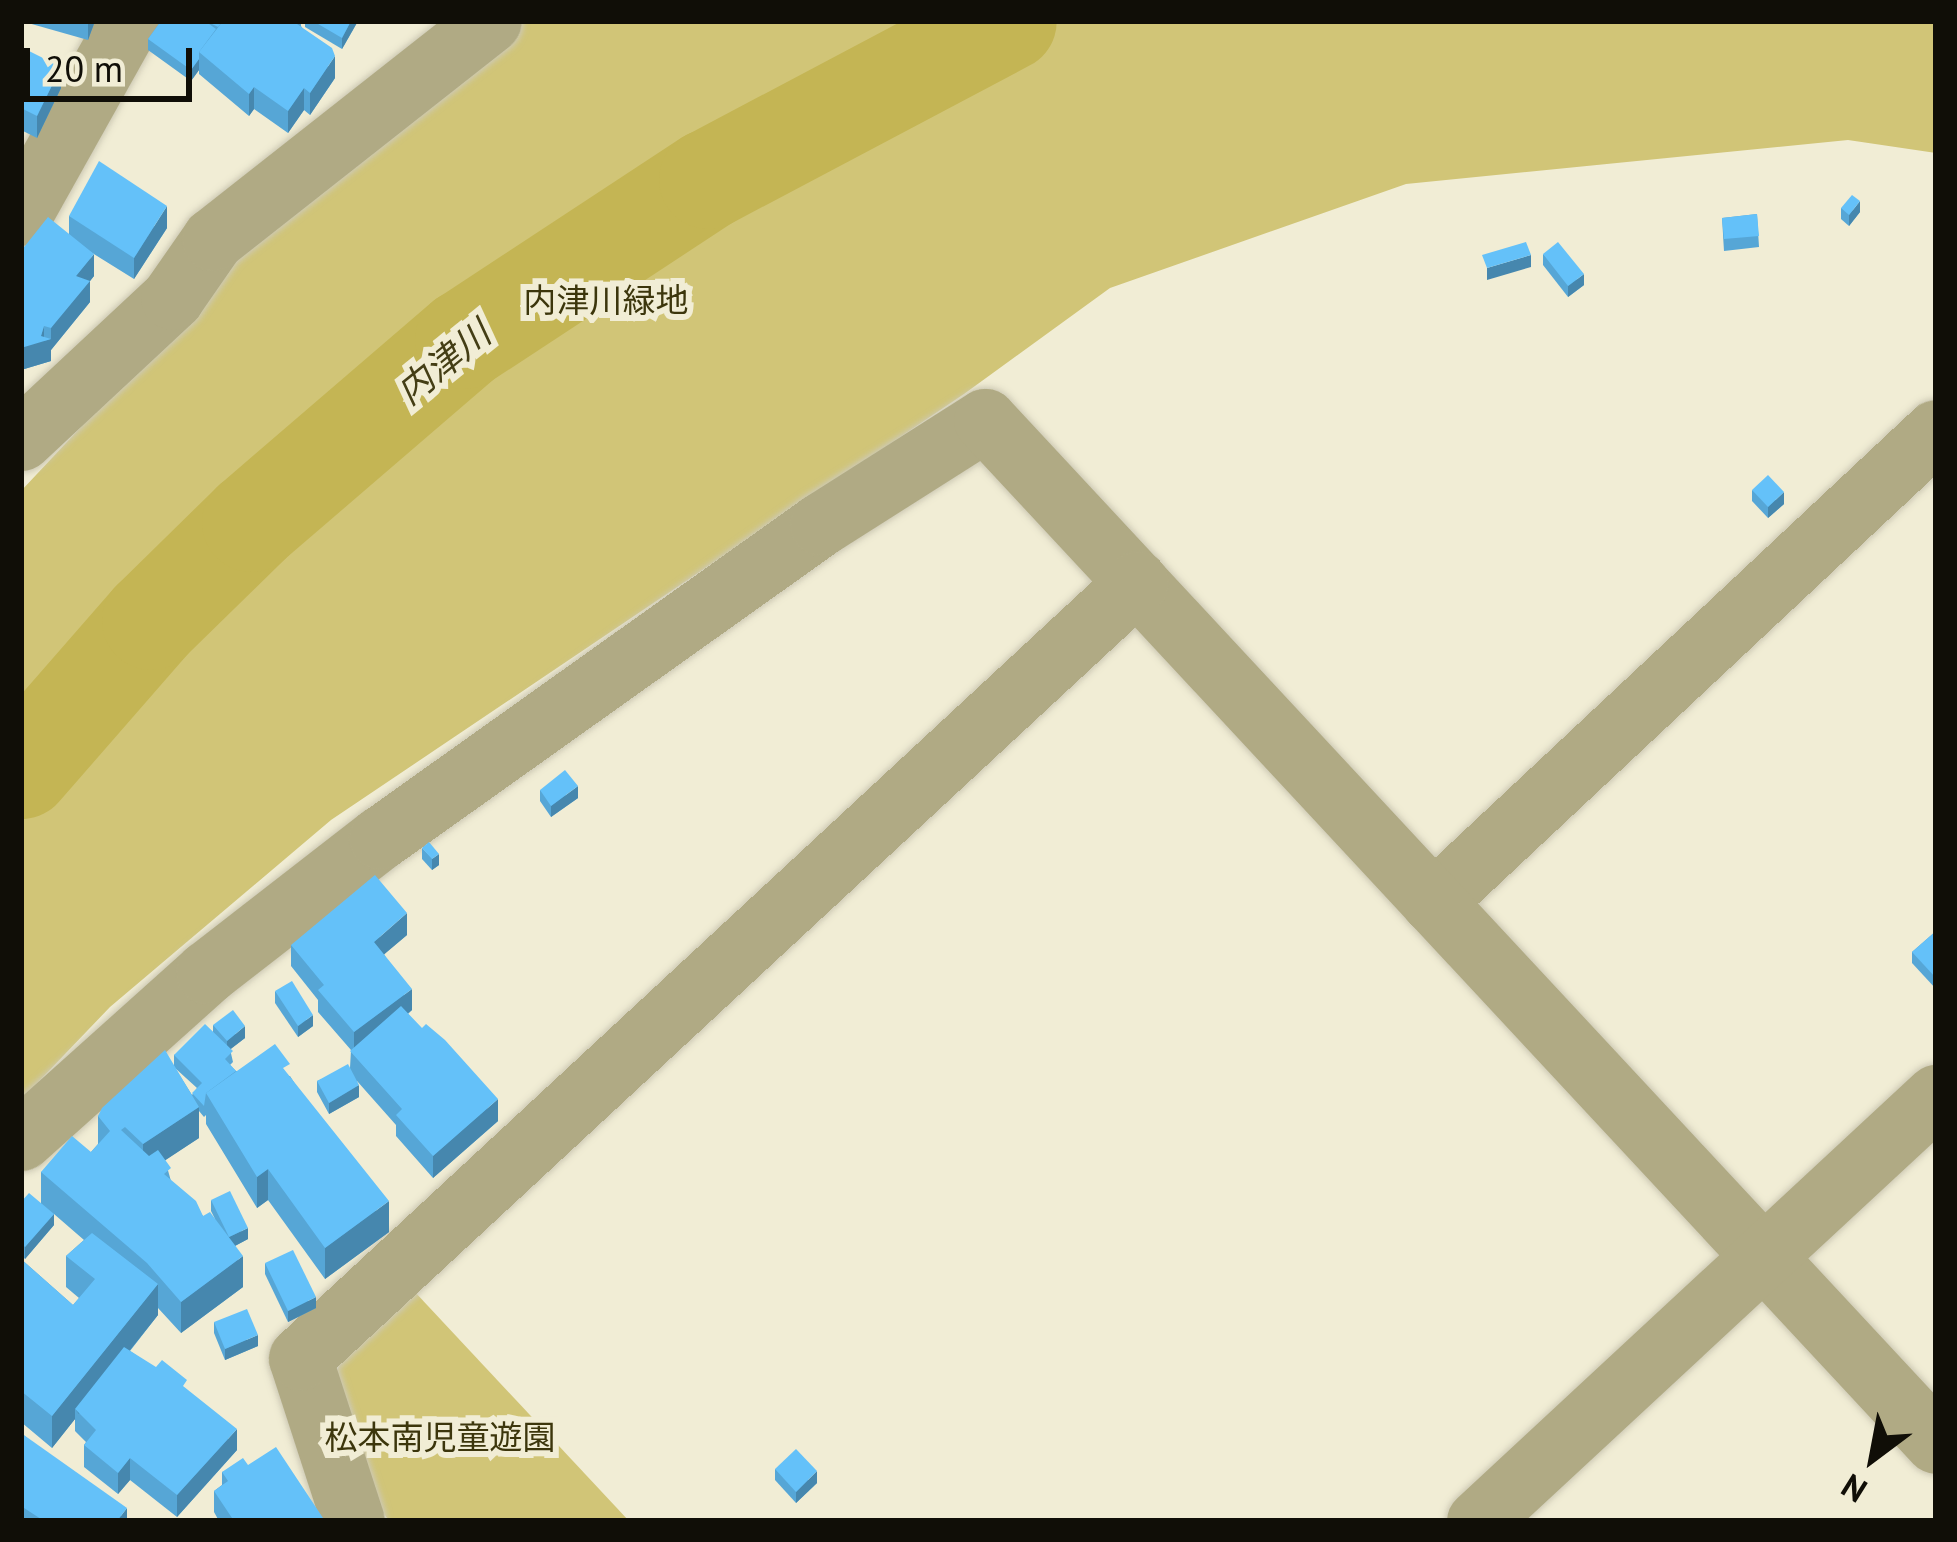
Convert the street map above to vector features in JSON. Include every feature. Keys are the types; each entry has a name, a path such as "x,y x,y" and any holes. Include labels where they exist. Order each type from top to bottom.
{"street":[{"path":"21,214 129,21"},
{"path":"21,439 172,298 213,239 490,21"},
{"path":"21,1139 207,972 380,838 821,524 985,420 1936,1442"},
{"path":"1433,902 1936,431"},
{"path":"353,1521 300,1358 1137,582"},
{"path":"1478,1521 1936,1096"}],"green space":[{"name":"内津川緑地","path":"518,21 1936,21 1936,153 1848,140 1406,184 1110,288 964,394 331,820 110,1007 21,1100 21,491 217,282 223,246"},
{"name":"松本南児童遊園","path":"414,1291 629,1521 389,1521 376,1502 336,1373 341,1361"}],"building":[{"path":"161,21 205,21 216,29 191,70 148,39"},
{"path":"223,21 299,21 332,48 335,56 310,93 304,88 288,111 254,87 249,94 199,52"},
{"path":"313,21 351,21 342,38"},
{"path":"21,47 61,67 37,116 21,108"},
{"path":"99,161 167,206 134,258 69,216"},
{"path":"1852,195 1860,201 1849,215 1841,208"},
{"path":"1757,214 1759,236 1724,239 1722,218"},
{"path":"48,217 94,254 76,276 90,281 51,328 44,326 41,336 51,339 21,348 21,251"},
{"path":"1526,242 1531,255 1487,268 1482,255"},
{"path":"1558,242 1584,274 1568,286 1543,254"},
{"path":"1768,475 1784,492 1768,507 1752,490"},
{"path":"565,770 578,786 551,806 540,790"},
{"path":"429,842 439,854 432,859 422,848"},
{"path":"375,875 407,913 374,942 412,989 354,1032 318,990 324,985 291,945"},
{"path":"1936,931 1936,978 1912,952"},
{"path":"292,981 313,1015 298,1026 275,991"},
{"path":"401,1006 422,1028 426,1024 445,1040 498,1099 433,1156 396,1115 402,1109 350,1051"},
{"path":"233,1010 245,1026 227,1041 213,1025"},
{"path":"205,1024 233,1051 225,1059 236,1071 206,1093 204,1106 192,1093 202,1083 174,1055"},
{"path":"275,1044 290,1064 283,1068 389,1201 325,1248 268,1169 257,1177 206,1093"},
{"path":"165,1050 199,1107 143,1144 125,1127 121,1130 149,1156 158,1150 171,1168 164,1174 196,1201 203,1216 210,1212 243,1256 181,1302 147,1263 41,1172 72,1136 91,1152 110,1131 98,1116 102,1108"},
{"path":"348,1064 359,1085 329,1103 317,1081"},
{"path":"230,1191 248,1228 229,1237 211,1200"},
{"path":"29,1193 54,1214 25,1247 21,1244 21,1202"},
{"path":"92,1233 158,1284 52,1416 21,1391 21,1259 73,1305 95,1279 66,1256"},
{"path":"293,1250 316,1297 288,1311 265,1263"},
{"path":"247,1309 258,1335 225,1349 214,1322"},
{"path":"124,1347 156,1367 162,1360 187,1380 183,1386 237,1429 177,1495 130,1458 118,1473 84,1445 96,1430 75,1409"},
{"path":"21,1433 127,1508 117,1521 44,1521 21,1506"},
{"path":"276,1447 325,1521 234,1521 214,1491 228,1481 222,1472 243,1458 248,1465"},
{"path":"796,1449 817,1471 796,1492 775,1469"}],"waterway":[{"name":"内津川","path":"21,769 151,620 251,522 464,339 708,179 1007,21"}]}
